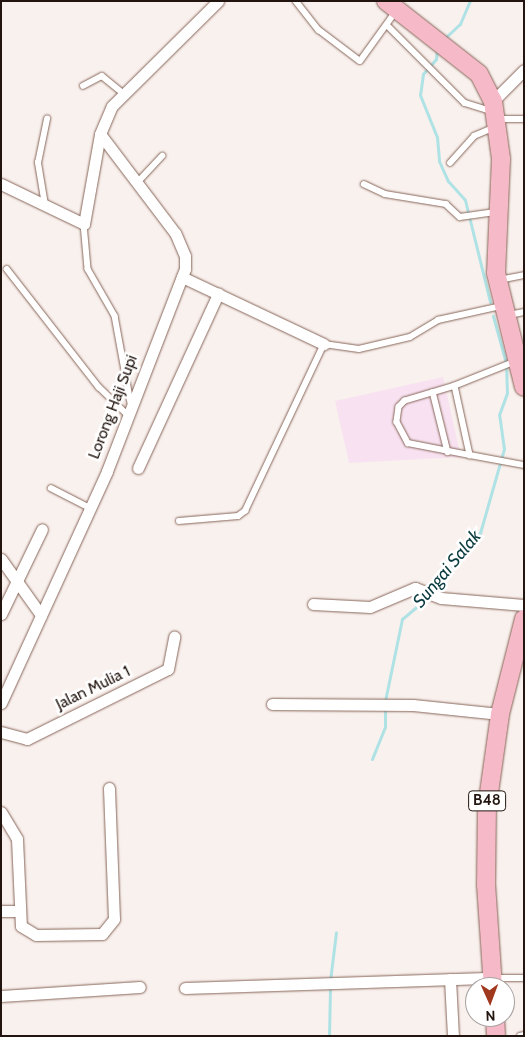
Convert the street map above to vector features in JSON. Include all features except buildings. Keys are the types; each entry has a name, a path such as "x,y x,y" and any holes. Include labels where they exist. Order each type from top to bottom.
{"main road":[{"path":"392,5 479,74 497,115 499,212 497,280 515,362 524,387"},
{"name":"B48","path":"493,977 486,885 487,806 500,714 524,619"}],"street":[{"path":"1,184 84,224 100,134 123,93 218,1"},
{"path":"497,115 524,70"},
{"name":"Lorong Haji Supi","path":"1,703 90,508 182,277 182,245 135,184 100,134"},
{"path":"182,277 324,344"},
{"path":"138,468 218,294"},
{"path":"1,614 42,529"},
{"path":"1,559 41,615"},
{"path":"313,604 370,607 406,589 429,595 524,605"},
{"name":"Jalan Mulia 1","path":"1,732 27,739 168,669 174,637"},
{"path":"272,704 391,705 500,714"},
{"path":"1,812 17,840 21,926 36,934 102,934 110,928 114,919 109,788"},
{"path":"1,911 19,911"},
{"path":"450,980 453,1036"},
{"path":"185,988 321,982 465,981"},
{"path":"1,996 140,987"}],"lane":[{"path":"296,1 319,30 360,61 387,25 392,5"},
{"path":"387,25 464,103 497,115 524,120"},
{"path":"83,86 102,76 123,93"},
{"path":"450,162 497,115"},
{"path":"45,205 38,163 47,119"},
{"path":"135,184 162,156"},
{"path":"364,184 385,194 446,204 460,217 475,212 499,212"},
{"path":"84,224 88,269 115,316 131,403"},
{"path":"7,269 99,387 128,415"},
{"path":"497,280 524,275"},
{"path":"179,521 238,516 245,510 324,344 359,349 410,337 438,320 504,311 524,312"},
{"path":"515,362 500,370 455,386 405,401 399,407 397,422 408,442 448,452 524,465"},
{"path":"455,386 470,455"},
{"path":"433,392 448,452"},
{"path":"51,488 90,508"}],"shaded area":[{"path":"443,377 461,457 349,463 335,401"}],"waterway":[{"name":"Sungai Salak","path":"447,36 460,24 470,1"},
{"name":"Sungai Salak","path":"437,48 436,59 423,74 420,95 437,137 439,161 448,181 465,200 490,302"},
{"name":"Sungai Salak","path":"431,592 480,533 504,449 499,415 507,393 506,363 493,316"},
{"name":"Sungai Salak","path":"385,701 402,619 428,597"},
{"name":"Sungai Salak","path":"372,759 385,727 385,708"},
{"path":"330,981 336,932"},
{"path":"329,1036 330,987"}]}
